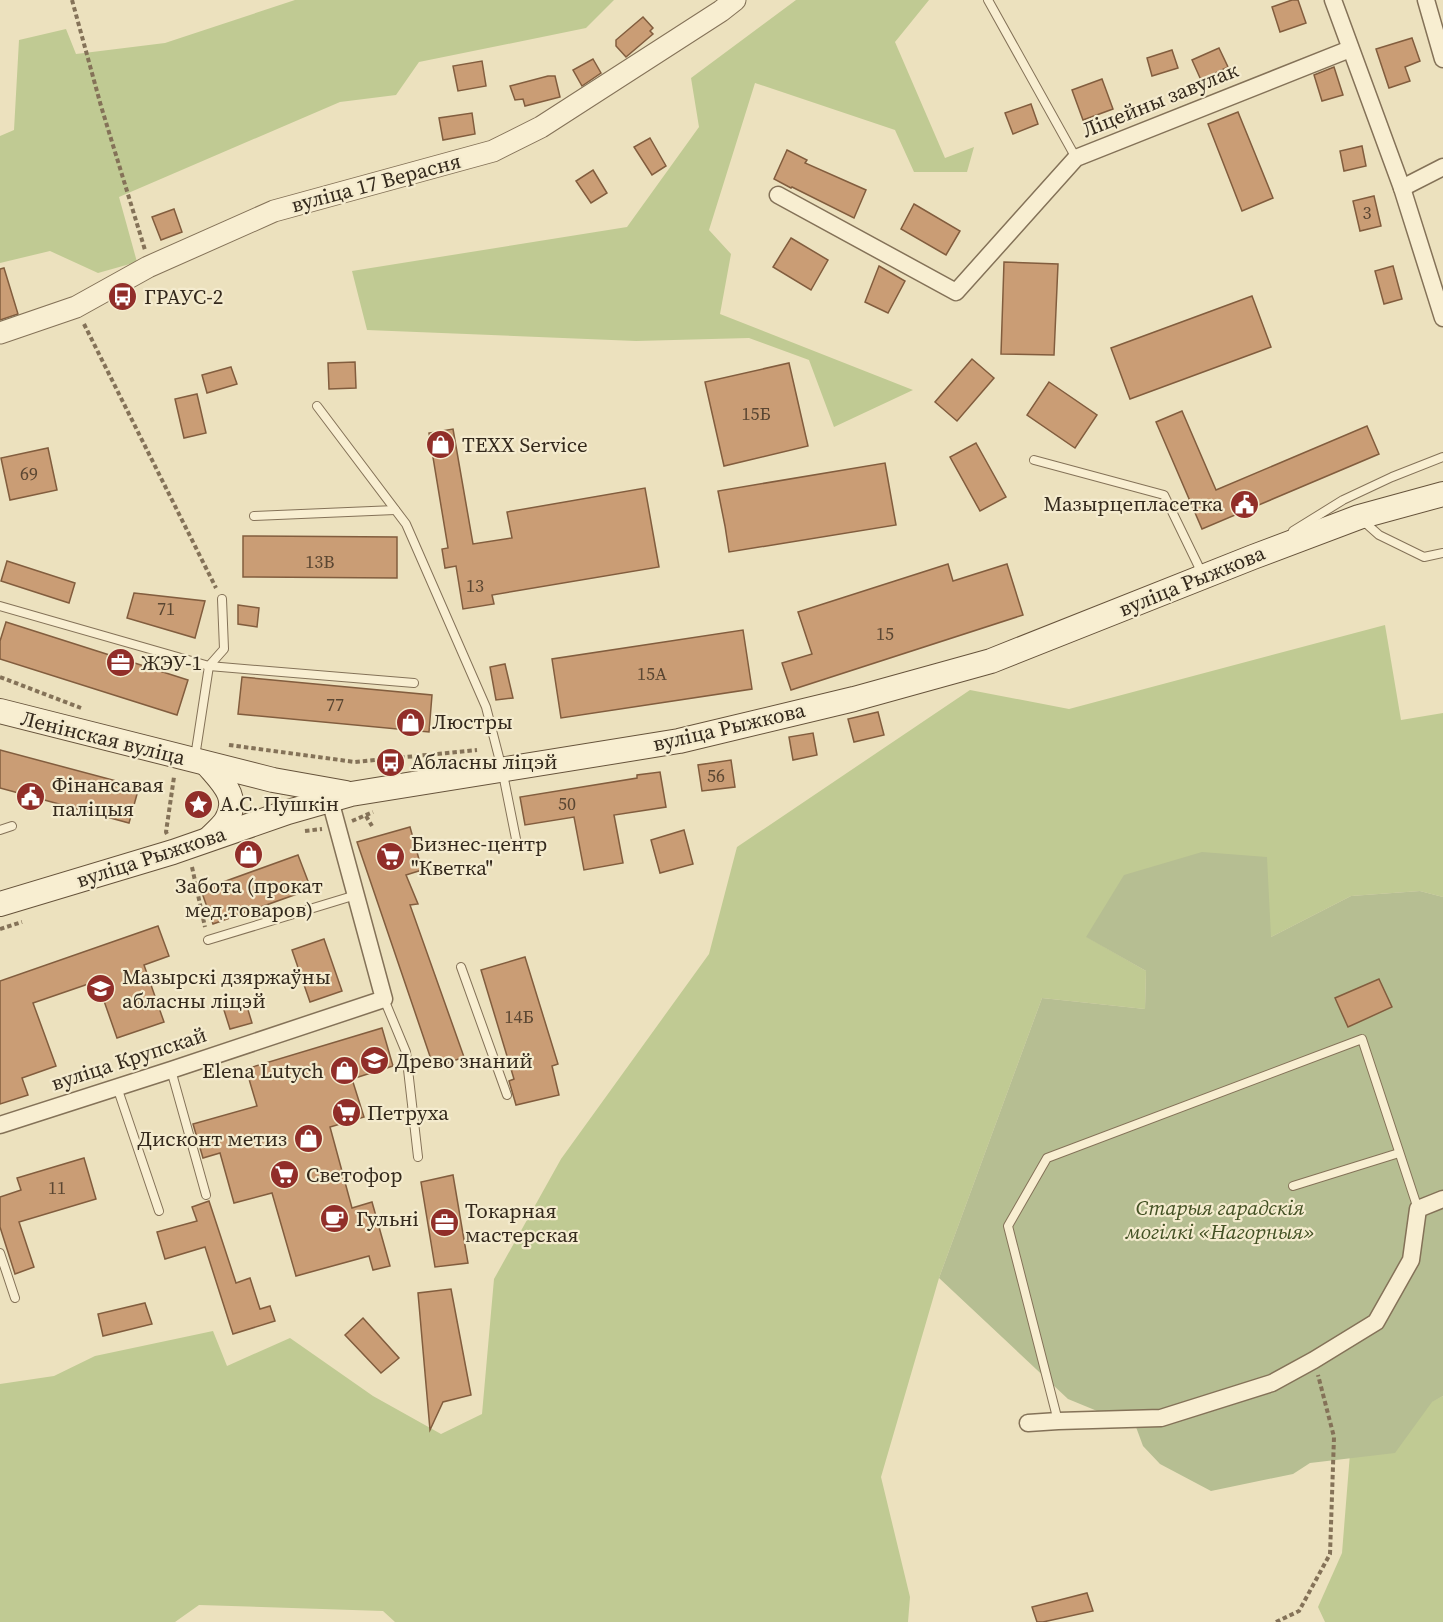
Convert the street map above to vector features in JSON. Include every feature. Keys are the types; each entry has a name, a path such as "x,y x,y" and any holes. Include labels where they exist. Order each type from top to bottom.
{"main road":[{"name":"вуліца Рыжкова","path":"0,904 182,857 210,839 288,812 341,797 499,759 679,741 854,699 991,661 1359,517 1443,494"},
{"name":"Ленінская вуліца","path":"0,711 194,755 273,780 341,797"},
{"name":"Ленінская вуліца","path":"194,755 230,792 231,809 226,821 210,839"}],"street":[{"name":"вуліца 17 Верасня","path":"0,333 76,307 148,267 274,211 493,151 541,127 735,0"},
{"path":"1333,0 1401,188 1443,318"},
{"path":"1426,0 1443,59"},
{"name":"Ліцейны завулак","path":"778,195 956,292 1076,158 1350,49"},
{"path":"1401,188 1443,167"},
{"path":"341,797 356,895 384,999"},
{"name":"вуліца Крупскай","path":"0,1125 384,999"},
{"path":"1028,1424 1161,1418 1272,1383 1376,1322 1411,1260 1418,1209 1443,1199"}],"lane":[{"path":"988,0 1076,158"},
{"path":"317,406 406,524 486,707 518,844"},
{"path":"1253,557 1343,500 1443,457"},
{"path":"1034,460 1164,495 1198,565 1201,578"},
{"path":"254,516 395,510"},
{"path":"1359,517 1379,535 1424,557 1443,553"},
{"path":"194,755 209,666 224,649 222,599"},
{"path":"0,606 209,666 414,683"},
{"path":"0,822 12,826 0,830"},
{"path":"208,940 356,895"},
{"path":"461,967 507,1095"},
{"path":"384,999 406,1052 418,1157"},
{"path":"1058,1421 1008,1226 1047,1158 1362,1039 1418,1209"},
{"path":"171,1070 206,1195"},
{"path":"117,1087 159,1211"},
{"path":"1293,1186 1400,1153"},
{"path":"0,1253 15,1298"}],"path":[{"path":"72,0 101,106 148,257 148,267"},
{"path":"76,307 222,599"},
{"path":"0,677 85,709"},
{"path":"208,940 182,857 166,832 194,755 355,762 499,759"},
{"path":"1276,1622 1299,1611 1330,1554 1334,1437 1314,1360"}],"green space":[{"path":"295,0 614,0 586,28 419,62 396,95 340,102 119,197 137,262 98,273 50,251 0,263 0,136 14,130 19,40 66,29 76,54 165,43"},
{"path":"796,0 929,0 895,42 945,158 974,147 967,172 914,172 895,130 755,83 709,230 731,254 720,314 913,390 834,427 809,360 749,338 636,341 367,330 352,271 627,227 699,127 691,78"},
{"path":"1385,625 1401,720 1443,713 1443,897 1420,891 1351,896 1271,937 1087,937 1146,971 1145,1009 1042,998 939,1278 881,1477 910,1597 908,1622 395,1622 383,1611 199,1605 175,1622 0,1622 0,1384 54,1376 95,1356 213,1331 227,1366 290,1338 373,1396 441,1434 482,1414 494,1279 561,1159 709,954 737,847 970,690 1069,709"},
{"name":"Старыя гарадскія могілкі «Нагорныя»","path":"1202,852 1267,857 1271,937 1351,896 1420,891 1443,897 1443,1396 1432,1402 1395,1453 1310,1463 1293,1474 1211,1491 1160,1464 1143,1446 1136,1427 1068,1399 939,1278 1042,998 1145,1009 1146,971 1086,937 1124,875"},
{"path":"1443,1396 1443,1622 1325,1622 1318,1607 1342,1553 1351,1441"}],"building":[{"path":"1298,0 1306,23 1280,32 1272,7"},
{"path":"643,17 653,28 650,31 653,34 626,57 616,46 616,40"},
{"path":"1412,38 1420,61 1405,67 1410,81 1389,88 1376,49"},
{"path":"1219,48 1228,67 1201,80 1192,60"},
{"path":"1172,50 1178,68 1152,76 1147,58"},
{"path":"593,59 601,73 582,86 573,70"},
{"path":"482,61 486,86 458,91 453,66"},
{"path":"1334,67 1343,95 1322,101 1314,75"},
{"path":"555,76 560,97 525,106 523,99 515,100 510,86"},
{"path":"1102,79 1113,109 1083,120 1072,90"},
{"path":"1031,104 1038,124 1013,134 1005,113"},
{"path":"1238,112 1273,198 1242,211 1208,124"},
{"path":"472,113 475,134 443,140 439,118"},
{"path":"650,138 666,166 652,175 634,147"},
{"path":"1362,146 1366,166 1344,171 1340,151"},
{"path":"787,150 807,160 805,163 866,190 854,218 774,179"},
{"path":"593,170 607,193 591,203 576,181"},
{"path":"1374,196 1381,226 1360,231 1353,201"},
{"path":"914,204 960,231 946,255 901,229"},
{"path":"174,209 182,232 161,240 152,217"},
{"path":"791,238 828,260 811,290 773,267"},
{"path":"1004,262 1058,264 1054,355 1001,354"},
{"path":"879,266 905,281 888,313 865,302"},
{"path":"1393,266 1402,299 1384,304 1375,271"},
{"path":"4,268 18,314 0,320 0,269"},
{"path":"1252,296 1271,347 1130,399 1111,348"},
{"path":"972,359 994,378 957,421 935,402"},
{"path":"355,362 356,388 329,389 328,363"},
{"path":"789,363 808,446 724,466 705,382"},
{"path":"231,367 237,384 207,393 202,375"},
{"path":"1049,382 1097,415 1075,448 1027,415"},
{"path":"197,394 206,433 184,438 175,399"},
{"path":"1182,411 1216,490 1367,426 1379,454 1202,529 1156,422"},
{"path":"453,429 473,544 512,538 507,512 645,488 659,567 492,595 494,604 463,609 456,566 445,568 442,549 448,548 429,433"},
{"path":"976,443 1006,497 980,511 950,457"},
{"path":"48,448 57,490 10,500 1,458"},
{"path":"885,463 896,525 729,552 718,491"},
{"path":"243,536 397,537 397,578 243,577"},
{"path":"7,561 75,583 69,603 1,581"},
{"path":"948,564 953,581 1007,564 1023,615 791,690 782,663 812,654 798,612"},
{"path":"134,593 205,601 195,638 127,618"},
{"path":"238,605 259,608 257,627 238,624"},
{"path":"6,622 188,680 177,715 0,659 0,641"},
{"path":"743,630 752,689 561,718 552,659"},
{"path":"505,664 513,698 496,700 490,667"},
{"path":"242,677 432,695 429,732 238,714"},
{"path":"878,712 884,735 854,742 848,719"},
{"path":"813,733 817,755 793,760 789,737"},
{"path":"0,750 139,787 129,823 0,788"},
{"path":"731,760 735,787 702,791 698,765"},
{"path":"660,772 666,807 614,815 623,863 584,870 574,817 525,825 520,797 637,778 637,775"},
{"path":"410,827 422,870 406,875 418,904 410,905 464,1057 434,1068 357,842"},
{"path":"684,830 693,864 660,873 651,840"},
{"path":"298,855 311,889 213,924 201,890"},
{"path":"158,926 169,956 144,965 164,1022 117,1038 97,981 33,1003 56,1066 22,1078 28,1095 0,1104 0,981"},
{"path":"324,939 342,991 310,1002 292,950"},
{"path":"525,957 558,1064 552,1066 559,1095 516,1105 509,1081 514,1079 481,970"},
{"path":"1379,979 1392,1007 1348,1027 1335,998"},
{"path":"245,1000 252,1023 230,1029 223,1007"},
{"name":"Светофор","path":"382,1028 393,1066 352,1079 364,1117 330,1127 352,1208 372,1202 390,1266 373,1270 369,1256 296,1276 272,1193 234,1203 220,1153 203,1158 193,1124 257,1106 246,1069"},
{"path":"84,1158 96,1199 19,1222 34,1267 15,1274 0,1227 0,1197 21,1190 17,1178"},
{"name":"Токарная мастерская","path":"453,1175 468,1263 435,1267 421,1182"},
{"path":"209,1201 236,1283 250,1278 260,1309 270,1306 275,1321 233,1334 205,1247 165,1259 157,1232 197,1221 192,1207"},
{"path":"451,1289 471,1395 443,1402 430,1430 418,1293"},
{"path":"145,1303 152,1324 103,1336 98,1314"},
{"path":"363,1318 399,1358 381,1373 345,1335"},
{"path":"1087,1593 1093,1611 1037,1622 1032,1607"}],"place":[{"name":"ГРАУС-2","path":"123,297"},
{"name":"TEXX Service","path":"441,445"},
{"name":"Мазырцепласетка","path":"1244,504"},
{"name":"ЖЭУ-1","path":"120,663"},
{"name":"Люстры","path":"411,722"},
{"name":"Абласны ліцэй","path":"390,762"},
{"name":"Фінансавая паліцыя","path":"31,797"},
{"name":"А.С. Пушкін","path":"199,804"},
{"name":"Забота (прокат мед.товаров)","path":"249,855"},
{"name":"Бизнес-центр \"Кветка\"","path":"390,856"},
{"name":"Мазырскі дзяржаўны абласны ліцэй","path":"101,989"},
{"name":"Древо знаний","path":"374,1061"},
{"name":"Elena Lutych","path":"345,1071"},
{"name":"Петруха","path":"346,1113"},
{"name":"Дисконт метиз","path":"308,1139"},
{"name":"Светофор","path":"285,1175"},
{"name":"Гульнi","path":"335,1219"},
{"name":"Токарная мастерская","path":"444,1223"}]}
